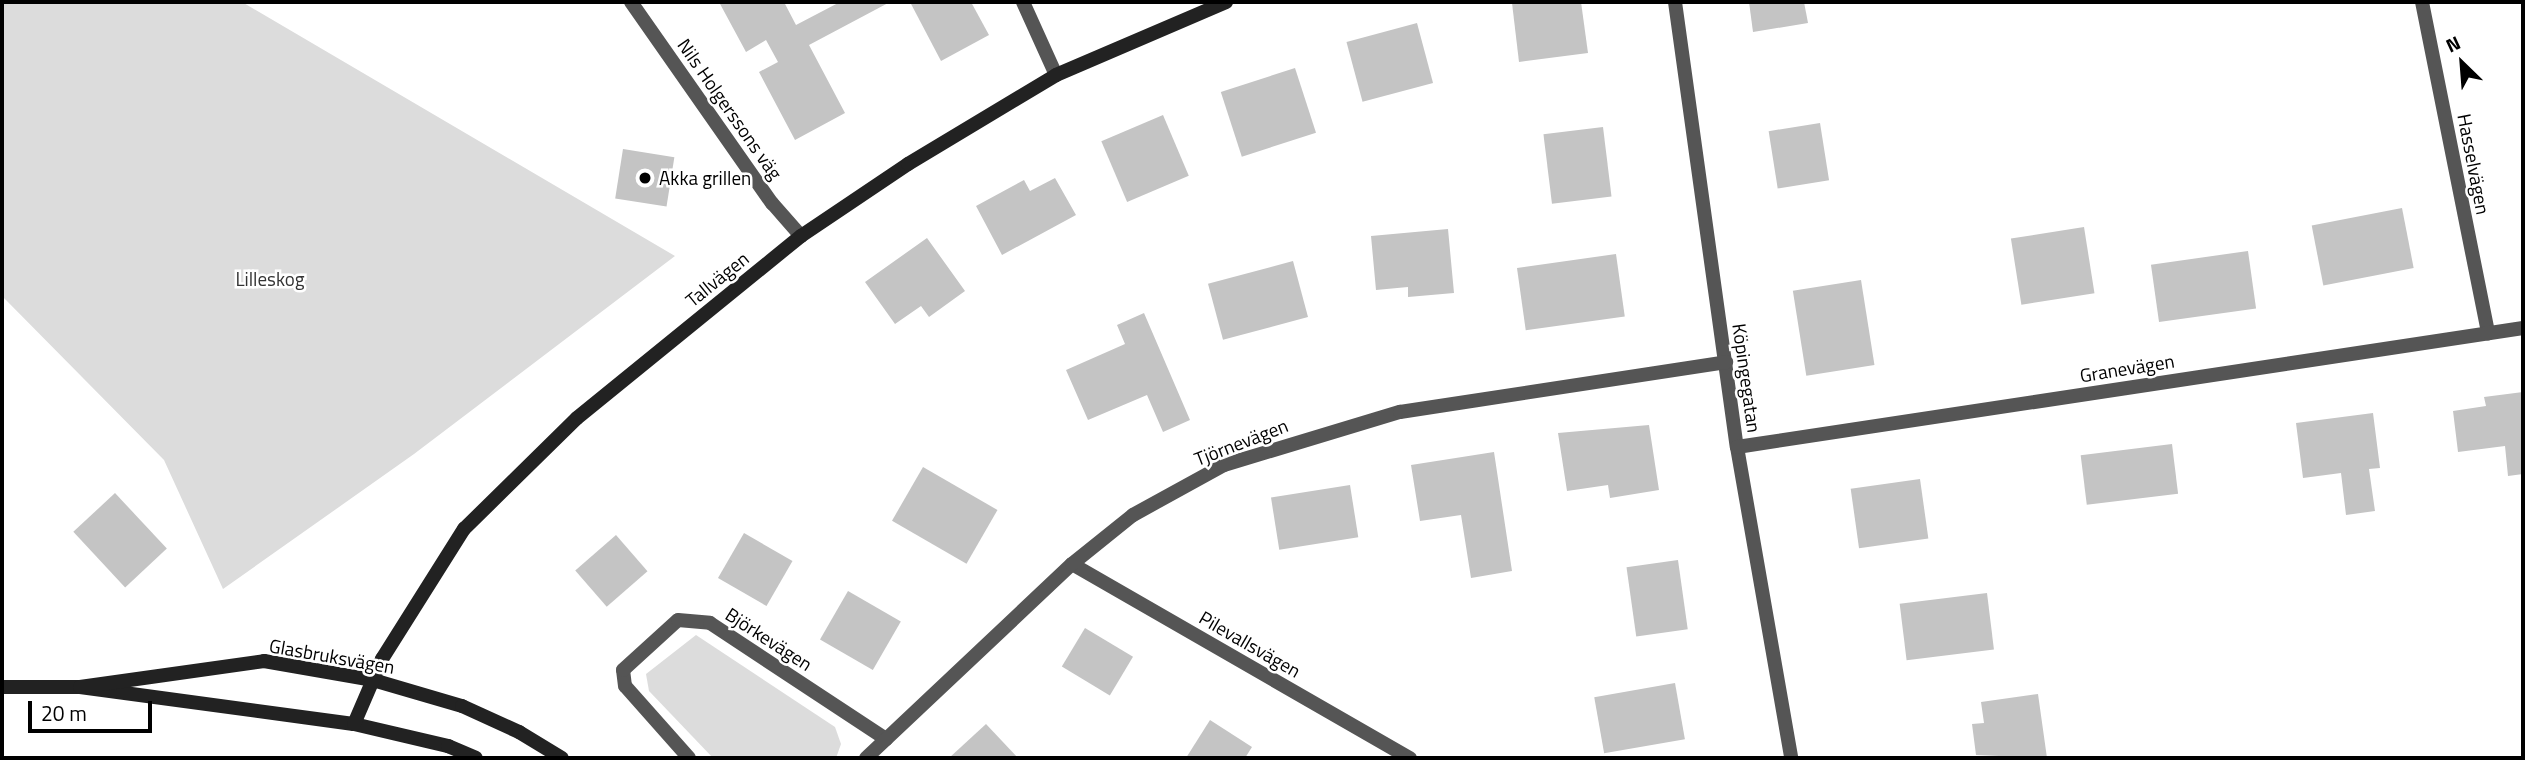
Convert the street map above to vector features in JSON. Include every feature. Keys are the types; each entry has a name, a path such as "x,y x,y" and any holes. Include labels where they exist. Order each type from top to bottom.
{"street":[{"name":"Nils Holgerssons väg","path":"631,2 772,203 801,236"},
{"path":"1023,2 1056,75"},
{"name":"Tallvägen","path":"354,723 407,616 464,529 577,418 801,236 908,164 1056,75 1226,2"},
{"name":"Köpingegatan","path":"1675,2 1737,447 1790,758"},
{"name":"Hasselvägen","path":"2422,2 2488,333"},
{"name":"Granevägen","path":"1737,447 2523,328"},
{"name":"Tjörnevägen","path":"866,758 1072,564 1172,491 1224,465 1400,412 1726,362"},
{"name":"Pilevallsvägen","path":"1072,564 1410,758"},
{"name":"Björkevägen","path":"690,758 625,686 623,670 678,620 710,623 886,739"},
{"name":"Glasbruksvägen","path":"80,687 264,661 373,680 462,706 519,732 562,758"},
{"name":"Glasbruksvägen","path":"2,687 80,687 354,723 449,746 476,758"}],"green space":[{"name":"Lilleskog","path":"2,2 242,2 675,256 414,454 223,589 164,460 2,296"},
{"path":"696,635 835,727 841,744 836,758 713,758 649,691 646,674"}],"building":[{"path":"719,2 784,2 796,25 840,2 890,2 809,45 845,113 795,140 759,72 778,62 766,40 746,52"},
{"path":"910,2 971,2 989,35 941,61"},
{"path":"1581,2 1588,53 1519,62 1512,3"},
{"path":"1749,2 1804,2 1808,23 1753,32"},
{"path":"1417,23 1433,83 1363,102 1346,42"},
{"path":"1295,68 1316,133 1242,157 1221,92"},
{"path":"1163,115 1189,176 1127,202 1101,141"},
{"path":"1820,123 1829,180 1778,188 1769,131"},
{"path":"1603,127 1612,196 1552,204 1543,134"},
{"name":"Akka grillen","path":"623,149 674,157 667,207 615,198"},
{"path":"1055,178 1076,215 1002,255 976,206 1024,180 1030,191"},
{"path":"2402,208 2414,268 2323,285 2312,226"},
{"path":"2084,227 2094,293 2021,305 2011,239"},
{"path":"1448,229 1454,293 1408,297 1408,287 1376,290 1371,236"},
{"path":"927,238 965,291 929,317 921,306 895,324 865,282"},
{"path":"2248,251 2256,308 2159,322 2151,265"},
{"path":"1616,254 1625,316 1526,330 1517,268"},
{"path":"1293,261 1308,317 1223,340 1208,284"},
{"path":"1861,280 1874,365 1806,376 1793,291"},
{"path":"1144,313 1190,420 1163,432 1147,395 1088,420 1066,370 1125,344 1117,325"},
{"path":"2523,392 2523,474 2508,476 2505,446 2458,452 2453,411 2486,406 2484,397"},
{"path":"2373,413 2380,468 2369,469 2375,511 2346,515 2341,473 2303,478 2296,423"},
{"path":"1649,425 1659,490 1610,498 1608,485 1567,491 1558,433"},
{"path":"2172,444 2178,494 2087,505 2081,455"},
{"path":"1494,452 1512,571 1471,578 1461,515 1420,521 1411,465"},
{"path":"923,467 997,510 966,564 892,521"},
{"path":"1920,479 1928,538 1859,548 1851,489"},
{"path":"1350,485 1358,537 1279,550 1271,498"},
{"path":"115,493 167,549 125,587 73,532"},
{"path":"744,533 792,561 766,606 718,578"},
{"path":"616,535 647,571 607,607 575,570"},
{"path":"1678,560 1688,629 1636,637 1627,567"},
{"path":"848,591 901,622 873,670 820,639"},
{"path":"1987,593 1994,650 1907,660 1900,604"},
{"path":"1085,628 1133,657 1110,695 1062,667"},
{"path":"1675,683 1685,739 1604,753 1594,697"},
{"path":"2038,694 2047,758 1976,755 1972,724 1984,723 1981,702"},
{"path":"1210,720 1252,747 1245,758 1186,758"},
{"path":"986,724 1018,758 949,758"}],"place":[{"name":"Akka grillen","path":"645,178"}]}
